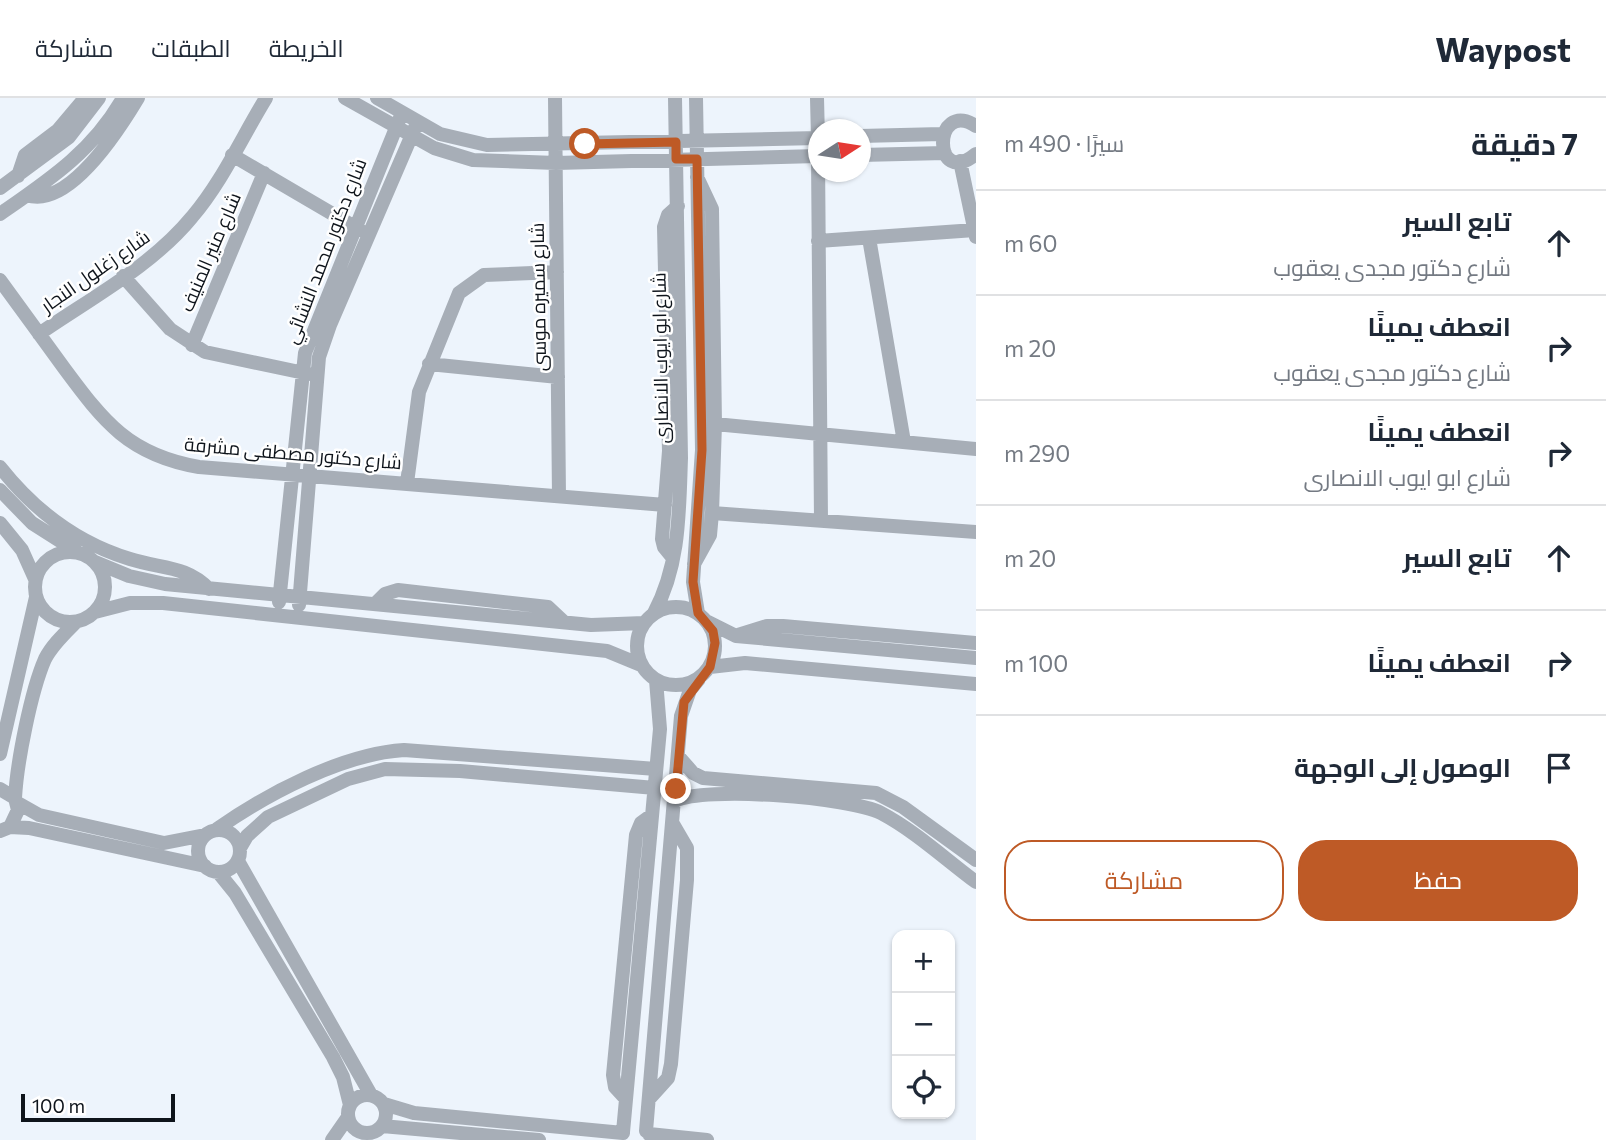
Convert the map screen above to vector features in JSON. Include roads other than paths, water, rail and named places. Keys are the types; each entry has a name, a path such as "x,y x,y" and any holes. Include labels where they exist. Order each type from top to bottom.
{"street":[{"path":"18,176 25,155 58,130 85,98"},
{"path":"0,188 69,137 99,98"},
{"path":"0,214 86,150 105,128 123,98"},
{"path":"27,195 36,198 48,196 93,162 116,134 138,98"},
{"name":"شارع زغلول النجار","path":"39,334 173,238 193,216 265,98"},
{"path":"345,98 399,120 414,129 434,148 473,160 556,163 808,156"},
{"path":"377,98 399,120"},
{"name":"شارع سميره موسى","path":"555,98 559,496"},
{"path":"817,98 818,119"},
{"name":"شارع ابو ايوب الانصارى","path":"697,99 702,450 693,566 702,617"},
{"name":"شارع ابو ايوب الانصارى","path":"649,618 671,578 681,458 678,206 672,101"},
{"name":"شارع دكتور محمد النشائي","path":"278,615 302,372 310,335 399,120"},
{"path":"945,153 942,134 949,123 973,121"},
{"path":"414,129 475,143 555,145 808,138"},
{"name":"شارع دكتور محمد النشائي","path":"298,617 317,375 324,340 414,129"},
{"path":"871,136 942,134"},
{"path":"871,155 945,153 960,161"},
{"path":"960,161 976,154"},
{"path":"232,155 370,236"},
{"path":"818,241 975,233 960,161"},
{"name":"شارع منير المنيف","path":"192,345 264,173"},
{"path":"693,566 710,535 715,424 712,209 697,176"},
{"path":"818,182 821,521"},
{"path":"673,558 664,547 662,539 669,421 664,227 668,215 678,206"},
{"path":"869,238 904,442"},
{"path":"407,483 419,392 459,293 474,279 494,273 557,272"},
{"path":"123,276 170,330 192,345 217,357 317,375"},
{"name":"شارع دكتور مصطفى مشرفة","path":"0,280 101,417 136,446 158,457 188,465 665,505"},
{"path":"429,365 558,377"},
{"path":"715,424 976,449"},
{"path":"0,467 41,512 73,534 122,556 191,572 209,589"},
{"path":"0,490 32,523 78,552 95,562 147,581 609,626 649,618 681,607 736,636 976,658"},
{"path":"712,513 976,532"},
{"path":"0,523 22,550 35,579 36,597 0,754"},
{"path":"35,579 47,559 62,552 78,552"},
{"path":"95,562 105,587 95,612"},
{"path":"36,597 40,606 56,619 76,622"},
{"path":"3,832 16,818 18,765 43,666 51,650 76,622 117,605 148,603 278,615 607,651 641,665 656,680 673,686 699,679"},
{"path":"648,1135 649,1100 664,1084 671,1064 684,916 687,848 673,824 681,716 684,702 710,667 715,643 702,617"},
{"path":"641,665 637,642 649,618"},
{"path":"736,636 767,626 783,626 976,643"},
{"path":"710,667 745,663 976,684"},
{"path":"622,1135 626,1099 615,1087 613,1075 636,835 641,823 652,815 655,788 661,713 656,680"},
{"path":"0,789 39,815 164,843 211,832 341,762 382,751 415,751 656,769"},
{"path":"679,757 693,774 703,778 876,793 903,807 976,860"},
{"path":"3,832 29,828 211,869 229,869 247,836 268,817 348,779 385,769 460,771 655,788"},
{"path":"675,801 704,793 780,797 862,806 895,821 976,882"},
{"path":"211,832 235,836 239,855 371,1095 384,1104 414,1113 622,1135 632,1126 648,1135 708,1140"},
{"path":"211,832 198,854 235,893 333,1057 343,1077 353,1127 370,1133 539,1140"},
{"path":"332,1140 359,1096 371,1095"},
{"path":"370,1133 386,1115 384,1104"}]}
